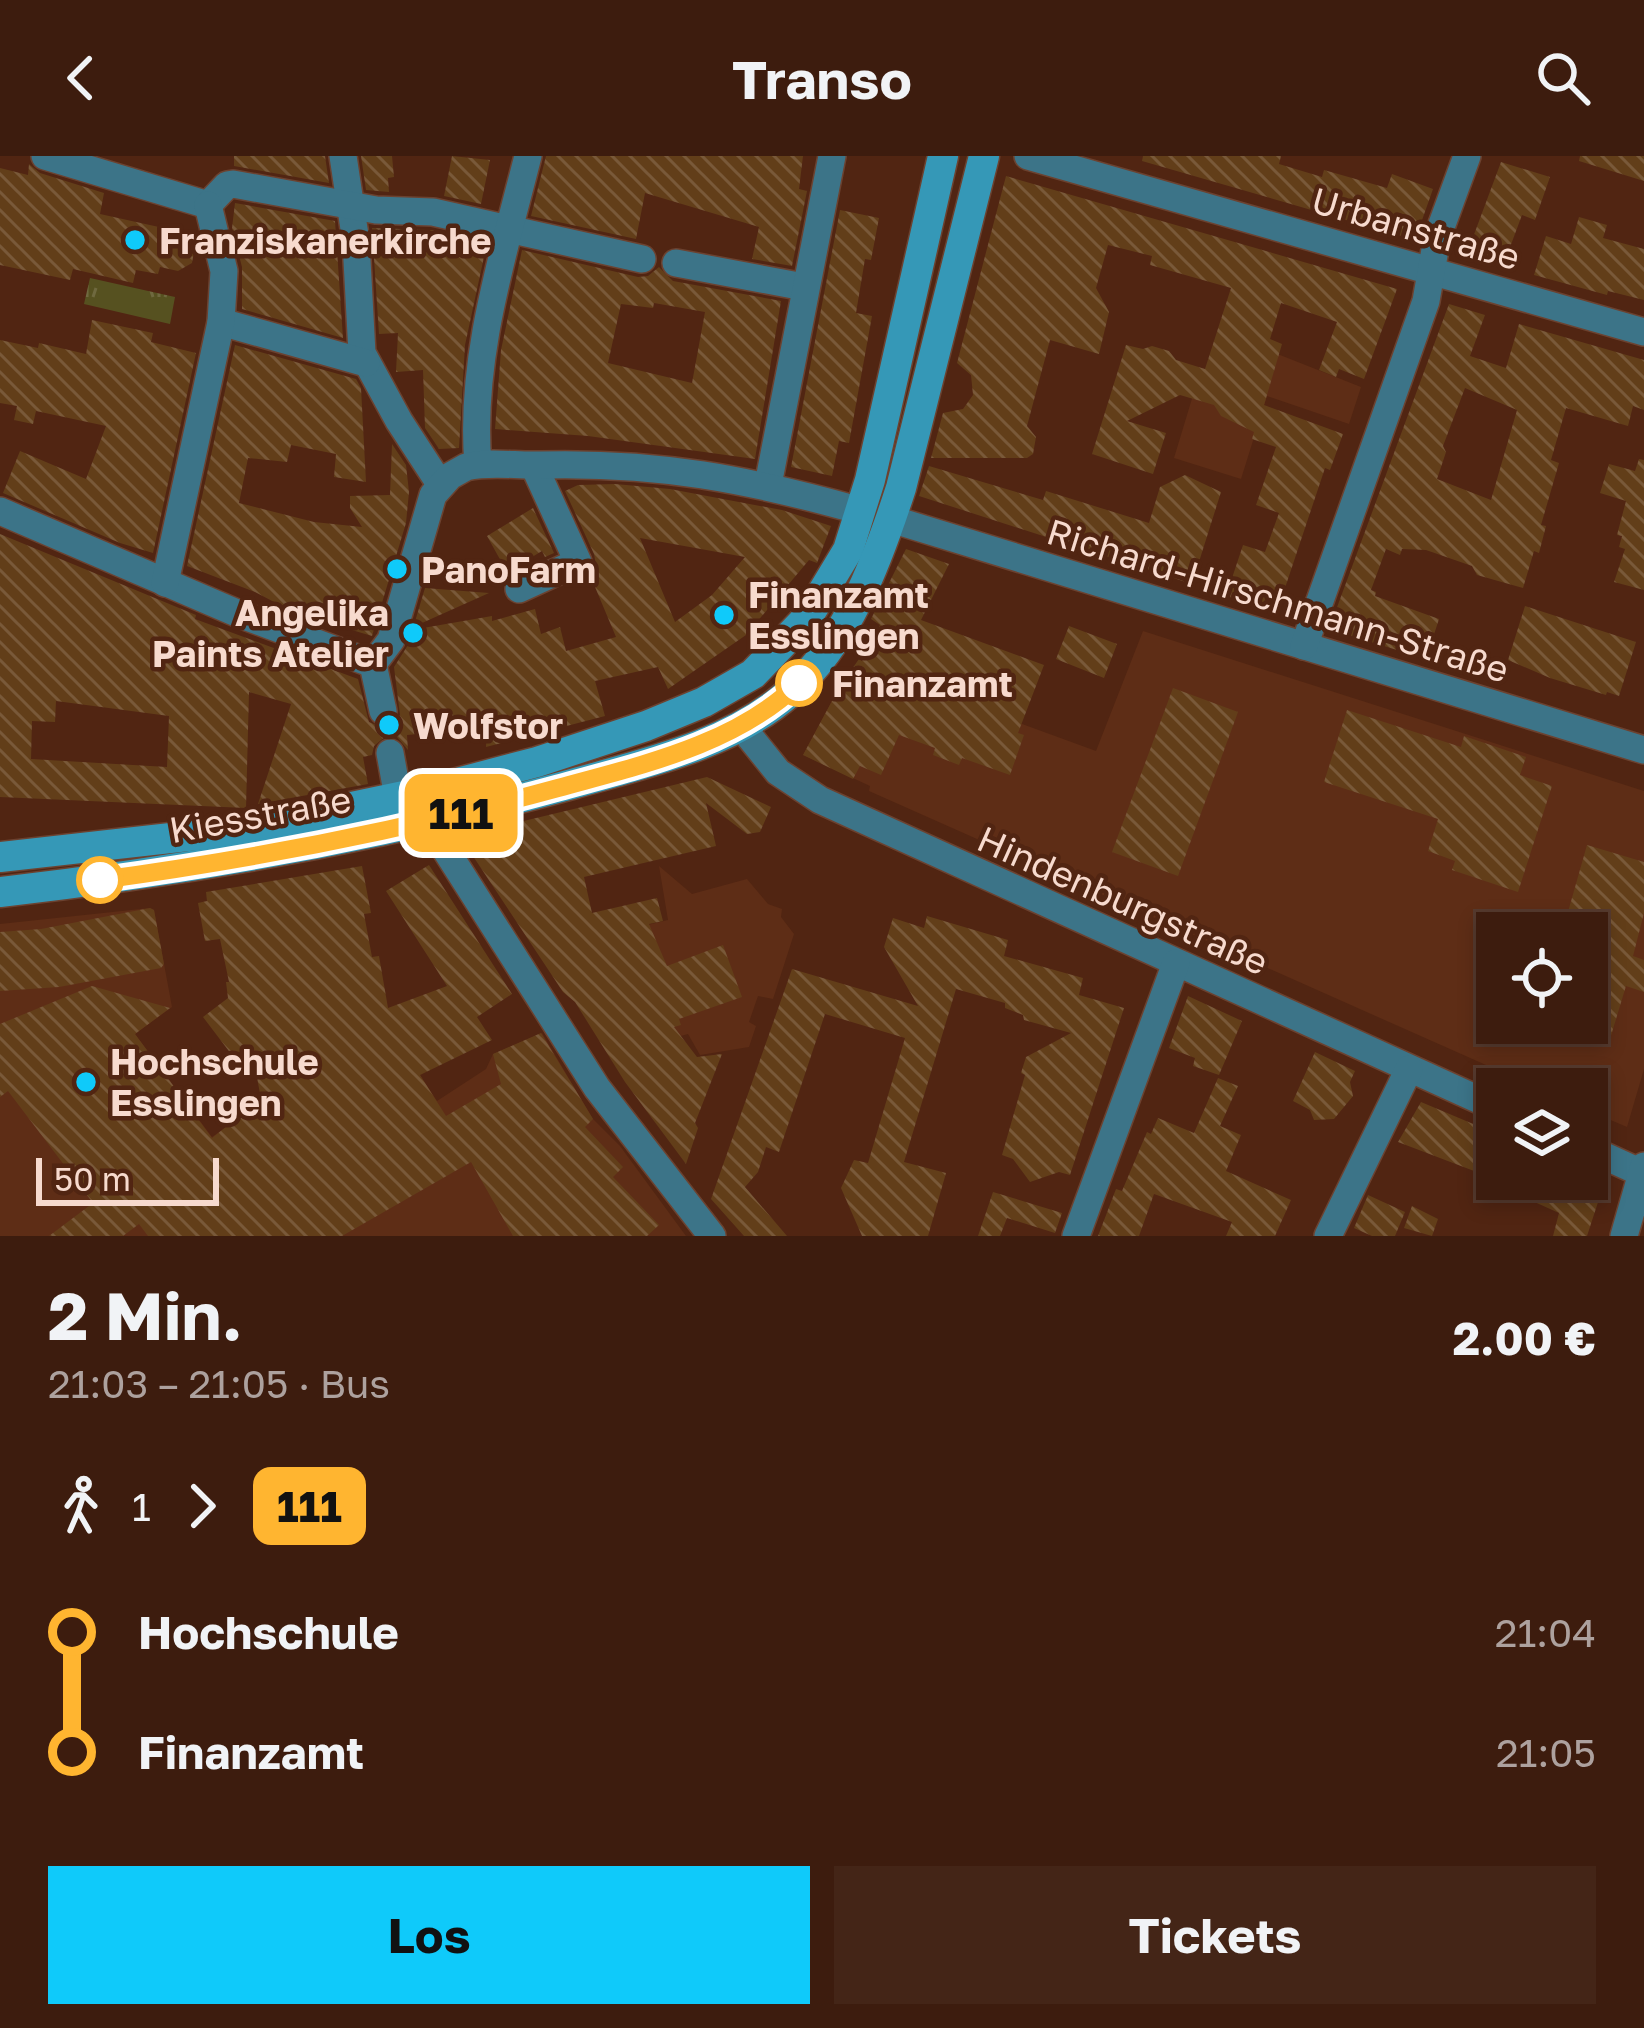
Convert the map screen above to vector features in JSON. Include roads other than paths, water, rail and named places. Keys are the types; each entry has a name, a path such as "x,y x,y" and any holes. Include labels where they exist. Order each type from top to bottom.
{"main road":[{"path":"876,515 871,480 943,156"},
{"path":"876,515 984,156"},
{"name":"Kiesstraße","path":"0,856 242,830 474,779 681,713 752,674 786,642 876,515"},
{"name":"Kiesstraße","path":"0,892 163,872 428,822 685,749 741,726 786,696 826,652 857,602 876,515"},
{"path":"741,726 738,702 752,674"},
{"path":"681,713 712,711 733,717 741,726"}],"street":[{"path":"45,156 208,206"},
{"path":"343,156 361,343 367,363 440,484"},
{"path":"383,711 373,664 391,640 433,495 440,484 478,464 475,431 490,311 528,156"},
{"path":"768,485 832,156"},
{"name":"Urbanstraße","path":"1028,156 1644,332"},
{"path":"1304,646 1426,301 1437,238 1467,156"},
{"path":"208,206 233,184 350,205 433,212 642,260"},
{"path":"166,583 220,322 224,271 208,206"},
{"path":"676,263 804,286"},
{"path":"220,322 367,363"},
{"name":"Richard-Hirschmann-Straße","path":"478,464 655,466 768,485 1644,750"},
{"path":"519,589 578,562 534,466"},
{"path":"0,511 166,583 373,664"},
{"name":"Hindenburgstraße","path":"741,726 778,772 820,800 1476,1099"},
{"path":"390,753 398,797"},
{"path":"428,822 598,1088 712,1236"},
{"path":"1076,1236 1177,963"},
{"path":"1328,1236 1408,1069"},
{"path":"1608,1157 1643,1171 1624,1236"}],"place":[{"name":"Franziskanerkirche","path":"135,240"},
{"name":"PanoFarm","path":"397,569"},
{"name":"Finanzamt Esslingen","path":"724,615"},
{"name":"Angelika Paints Atelier","path":"413,633"},
{"name":"Finanzamt","path":"799,683"},
{"name":"Wolfstor","path":"389,725"},
{"name":"Hochschule Esslingen","path":"86,1082"}]}
